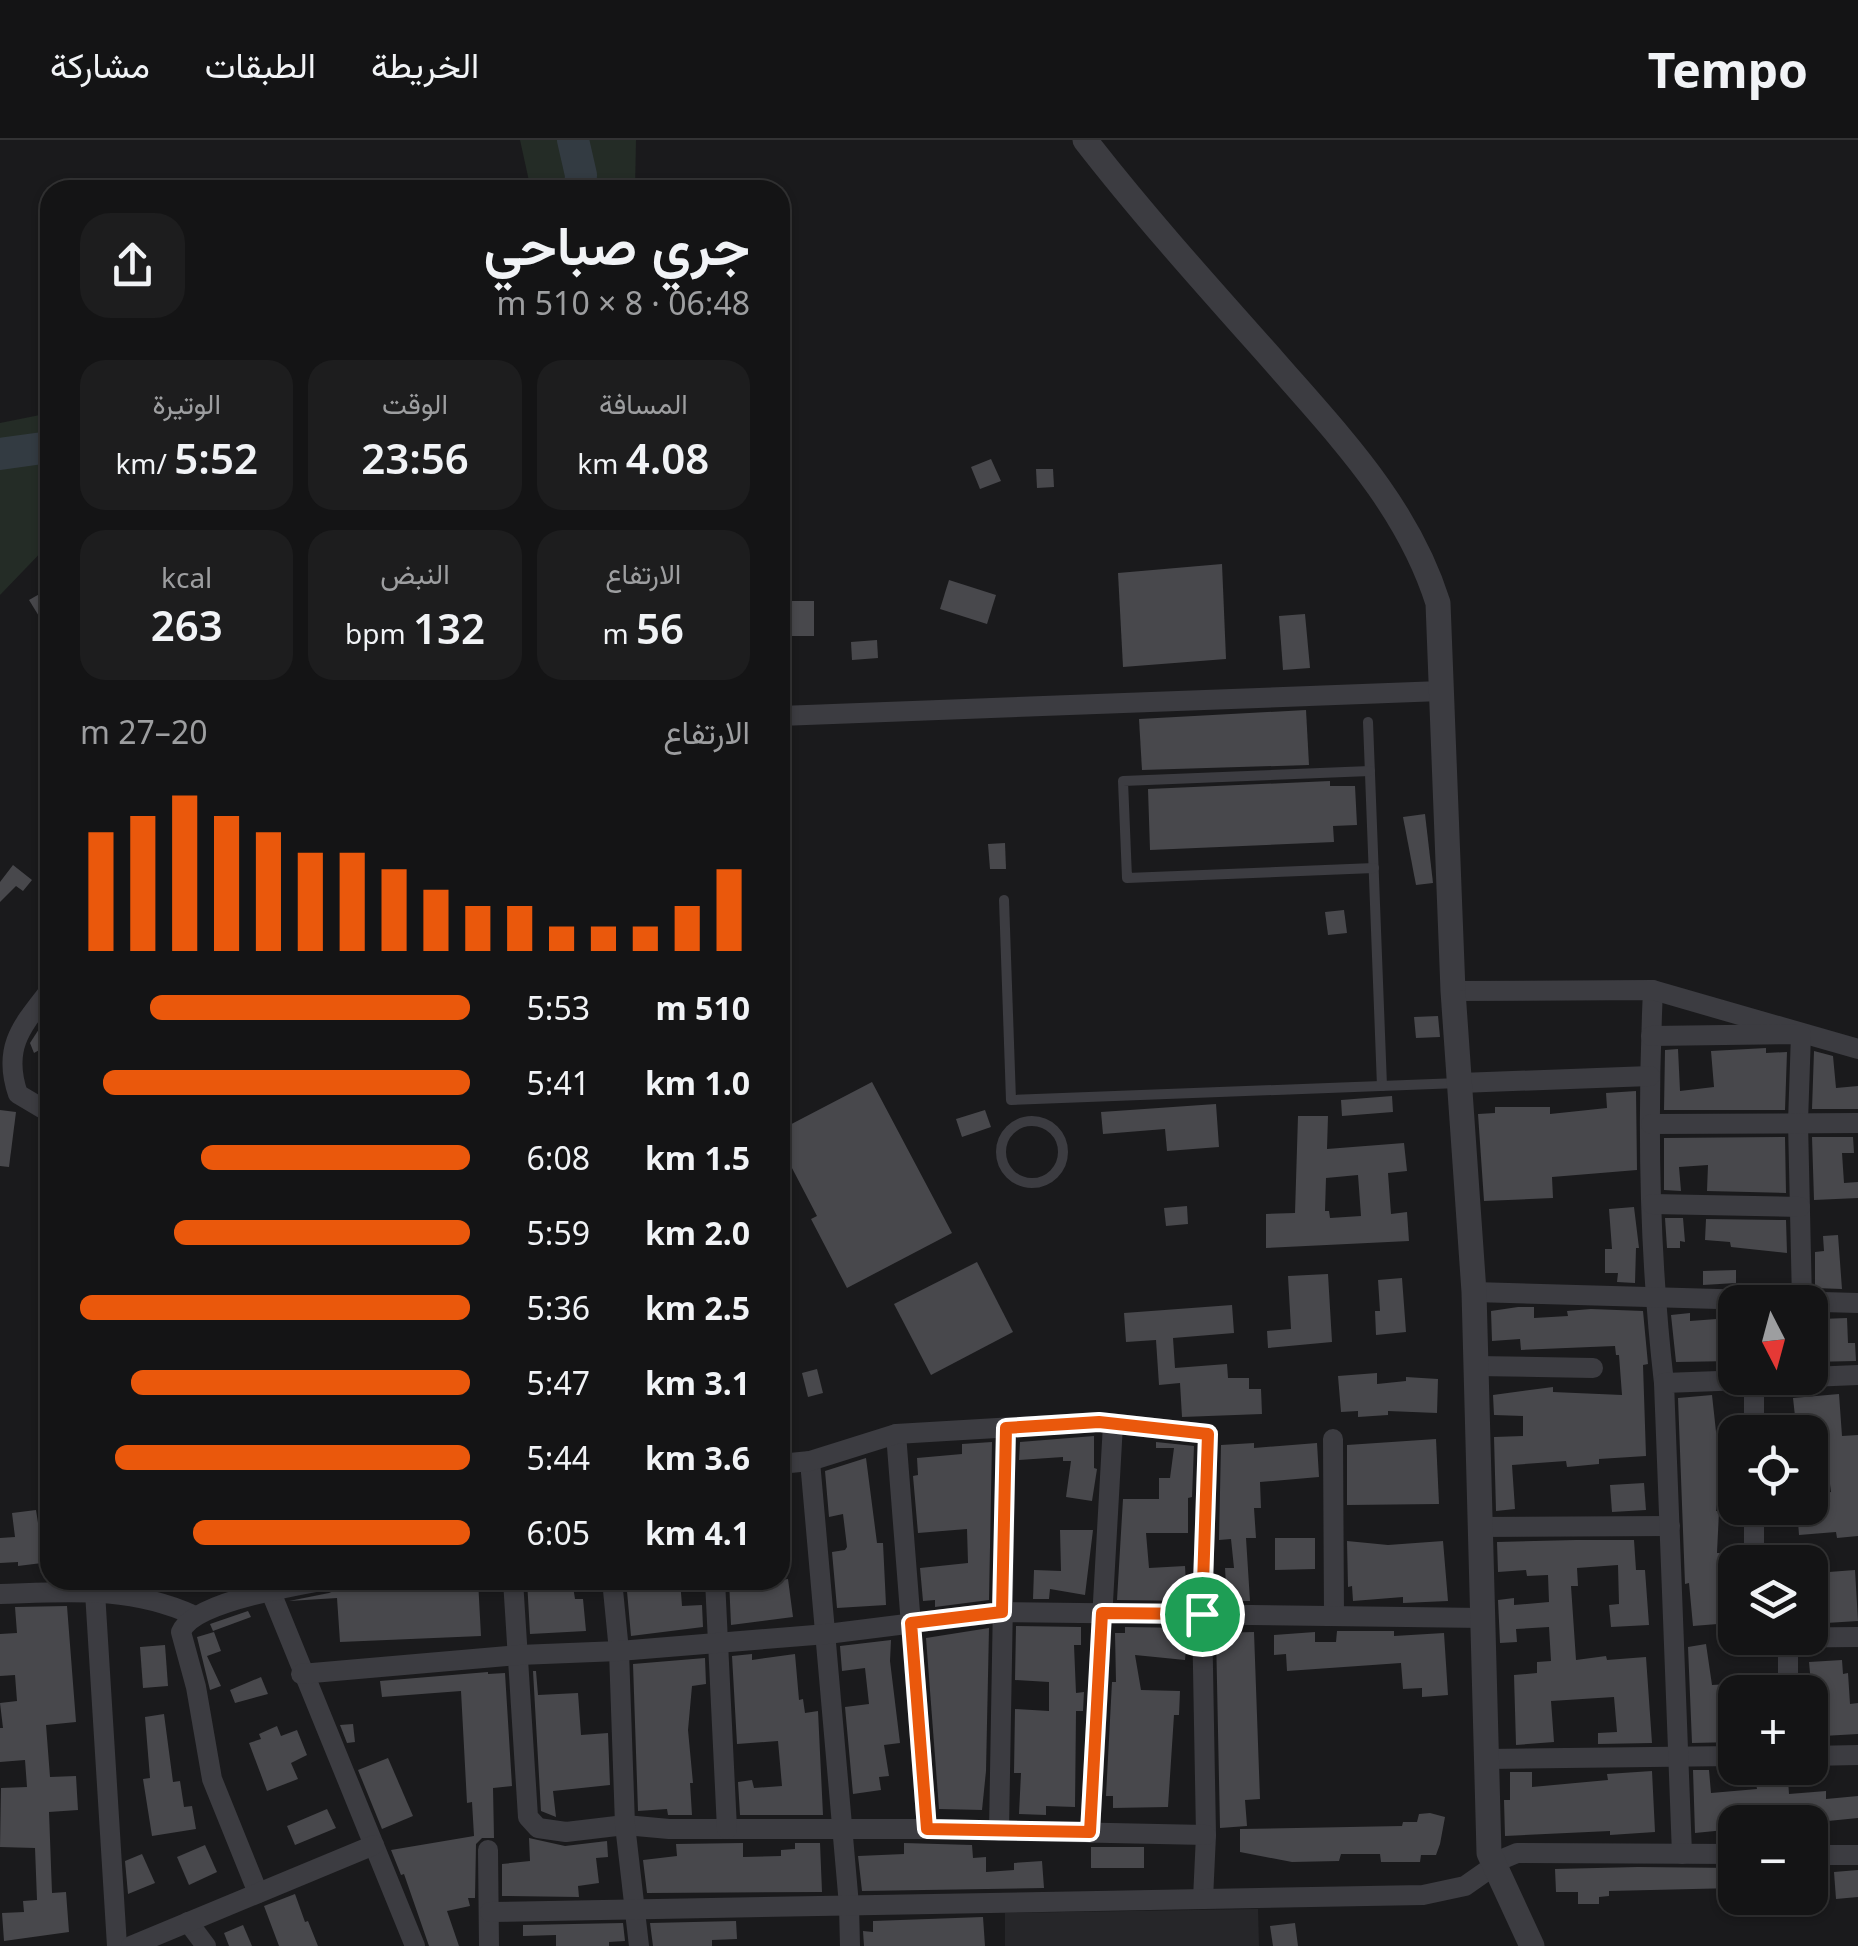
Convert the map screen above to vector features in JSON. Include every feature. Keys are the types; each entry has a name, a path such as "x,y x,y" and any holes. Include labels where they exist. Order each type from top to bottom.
{"street":[{"path":"1085,140 1131,200 1352,450 1394,508 1425,561 1438,603 1453,991 1474,1292 1489,1852 1532,1946"},
{"path":"790,716 1440,691"},
{"path":"1453,991 1652,990 1858,1049"},
{"path":"1652,990 1654,1296 1664,1382 1682,1854"},
{"path":"40,1005 11,1049 10,1065 18,1094 40,1106"},
{"path":"1650,1036 1802,1034"},
{"path":"1802,1034 1798,1122 1802,1285"},
{"path":"1460,1082 1650,1076"},
{"path":"1651,1124 1858,1123"},
{"path":"1652,1204 1800,1207"},
{"path":"1474,1292 1718,1298"},
{"path":"1828,1302 1858,1303"},
{"path":"1476,1366 1593,1368"},
{"path":"1828,1377 1858,1376"},
{"path":"1664,1382 1718,1380"},
{"path":"1090,1832 1113,1424"},
{"path":"790,1463 810,1461 896,1434 1113,1424 1208,1434 1202,1614 1206,1835 1203,1899"},
{"path":"999,1831 1006,1428"},
{"path":"896,1434 927,1829"},
{"path":"1333,1439 1334,1616"},
{"path":"810,1461 850,1906 850,1946"},
{"path":"1480,1527 1670,1526"},
{"path":"256,1590 193,1616 181,1632 196,1687 207,1764 258,1893"},
{"path":"270,1590 414,1946"},
{"path":"513,1590 528,1817 538,1828 566,1832 625,1825 1206,1835"},
{"path":"613,1590 625,1825 639,1946"},
{"path":"715,1590 727,1829"},
{"path":"0,1594 95,1592 144,1596 193,1616"},
{"path":"95,1592 117,1946"},
{"path":"301,1674 519,1654 619,1651 827,1634 1002,1612 1483,1618"},
{"path":"1828,1637 1858,1637"},
{"path":"1486,1759 1718,1756"},
{"path":"1828,1756 1858,1756"},
{"path":"131,1946 374,1845"},
{"path":"488,1850 489,1946"},
{"path":"490,1912 1447,1893 1518,1854 1718,1854"},
{"path":"1828,1855 1858,1855"},
{"path":"188,1922 206,1946"}],"lane":[{"path":"1368,722 1382,1086"},
{"path":"1370,771 1123,781 1127,878 1374,868"},
{"path":"1004,900 1012,1100 1460,1082"},
{"path":"1028,1121 1029,1099"},
{"path":"1028,1121 1048,1124 1061,1139 1064,1158 1054,1176 1036,1184 1017,1180 1004,1166 1001,1146 1011,1129 1028,1121"}],"shaded area":[{"path":"520,140 636,140 635,180 529,180"},
{"path":"40,415 40,553 0,595 0,423"},
{"path":"1258,1909 1259,1946 1005,1946 1005,1913"}],"building":[{"path":"991,459 1001,481 980,489 971,467"},
{"path":"1036,469 1053,469 1054,487 1037,488"},
{"path":"1222,564 1226,659 1123,667 1118,573"},
{"path":"949,580 996,595 987,624 940,609"},
{"path":"40,594 40,618 29,600"},
{"path":"790,601 814,601 814,636 790,636"},
{"path":"1305,614 1310,668 1283,670 1279,616"},
{"path":"877,640 878,658 852,660 851,642"},
{"path":"1306,710 1309,765 1142,770 1139,719"},
{"path":"1330,781 1330,786 1355,786 1357,825 1333,826 1334,842 1150,850 1148,789"},
{"path":"1425,814 1433,883 1416,885 1403,817"},
{"path":"1005,843 1006,869 990,869 988,844"},
{"path":"13,865 32,880 23,891 16,886 0,902 0,882"},
{"path":"1344,910 1347,933 1328,935 1325,912"},
{"path":"1438,1016 1440,1037 1416,1038 1414,1017"},
{"path":"40,1028 40,1050 34,1053 30,1043"},
{"path":"1766,1048 1766,1053 1787,1052 1785,1110 1664,1110 1665,1050 1678,1049 1680,1091 1714,1087 1711,1051"},
{"path":"1814,1051 1833,1056 1836,1088 1858,1086 1858,1109 1812,1109"},
{"path":"872,1082 952,1233 847,1288 811,1219 817,1216 790,1164 790,1125"},
{"path":"1636,1091 1637,1170 1552,1177 1553,1198 1484,1201 1478,1114 1495,1113 1495,1107 1550,1107 1550,1114 1607,1108 1606,1093"},
{"path":"1392,1096 1393,1112 1342,1116 1341,1100"},
{"path":"1216,1104 1219,1147 1167,1151 1165,1129 1103,1134 1101,1112"},
{"path":"0,1110 16,1112 9,1167 0,1166"},
{"path":"985,1110 991,1127 962,1137 956,1119"},
{"path":"1298,1116 1328,1116 1327,1149 1404,1143 1407,1171 1388,1173 1391,1214 1407,1212 1409,1241 1266,1248 1266,1214 1295,1213","holes":["1358,1175 1361,1216 1330,1218 1329,1211 1325,1211 1326,1178"]},
{"path":"1785,1137 1786,1193 1707,1191 1708,1165 1679,1167 1681,1191 1664,1190 1664,1138"},
{"path":"1812,1137 1853,1137 1854,1153 1842,1153 1844,1183 1858,1182 1858,1198 1814,1200"},
{"path":"1187,1206 1188,1224 1166,1226 1164,1208"},
{"path":"1634,1207 1639,1248 1635,1283 1617,1282 1618,1273 1605,1273 1605,1249 1612,1249 1609,1209"},
{"path":"1665,1218 1683,1218 1685,1242 1680,1241 1680,1248 1667,1248"},
{"path":"1706,1219 1786,1220 1787,1253 1705,1240"},
{"path":"1838,1235 1842,1289 1815,1285 1815,1252 1824,1251 1823,1236"},
{"path":"977,1262 1013,1332 931,1375 894,1304"},
{"path":"1736,1270 1736,1283 1703,1285 1703,1271"},
{"path":"1328,1274 1332,1342 1268,1348 1267,1331 1291,1329 1288,1276"},
{"path":"1402,1278 1406,1332 1376,1335 1375,1311 1380,1311 1378,1280"},
{"path":"1232,1305 1234,1333 1173,1338 1175,1368 1227,1364 1228,1378 1249,1378 1249,1389 1261,1389 1262,1414 1182,1417 1180,1383 1159,1385 1156,1340 1126,1342 1124,1313"},
{"path":"1534,1307 1534,1318 1568,1316 1567,1311 1591,1309 1643,1311 1648,1364 1643,1365 1646,1456 1599,1459 1599,1464 1567,1467 1566,1461 1512,1465 1515,1509 1496,1511 1494,1437 1523,1436 1523,1416 1494,1415 1493,1395 1553,1387 1553,1392 1622,1395 1615,1346 1521,1350 1520,1339 1492,1341 1491,1311"},
{"path":"1690,1313 1690,1321 1718,1319 1718,1361 1676,1362 1671,1315"},
{"path":"1847,1318 1848,1343 1855,1343 1856,1361 1828,1362 1828,1319"},
{"path":"817,1369 823,1393 808,1397 802,1373"},
{"path":"1377,1373 1377,1384 1406,1381 1406,1377 1438,1379 1437,1413 1388,1411 1388,1415 1358,1417 1358,1411 1341,1412 1338,1376"},
{"path":"1839,1394 1842,1436 1858,1435 1858,1536 1837,1538 1836,1532 1799,1535 1798,1525 1828,1525 1828,1415 1795,1415 1793,1398"},
{"path":"1712,1395 1718,1450 1718,1624 1693,1626 1689,1583 1685,1584 1678,1398"},
{"path":"1094,1436 1097,1469 1092,1501 1066,1497 1071,1461 1063,1461 1063,1457 1019,1460 1020,1442"},
{"path":"1436,1439 1439,1504 1347,1505 1347,1445"},
{"path":"992,1442 989,1600 935,1607 935,1600 923,1601 920,1568 968,1563 967,1529 918,1533 913,1476 918,1475 917,1458 962,1454 962,1444"},
{"path":"1156,1442 1194,1446 1188,1533 1146,1533 1149,1568 1185,1566 1187,1601 1117,1600 1123,1499 1159,1499 1159,1478 1170,1478 1174,1448 1156,1448"},
{"path":"1254,1443 1254,1448 1317,1443 1319,1477 1260,1482 1261,1508 1254,1508 1256,1538 1246,1538 1250,1601 1227,1601 1225,1568 1234,1568 1231,1539 1219,1540 1221,1445"},
{"path":"866,1458 877,1543 883,1543 886,1605 837,1608 832,1552 847,1547 843,1514 829,1517 825,1471"},
{"path":"1644,1483 1646,1510 1612,1512 1610,1485"},
{"path":"36,1510 40,1523 40,1563 0,1563 0,1538 15,1537 12,1513"},
{"path":"1060,1530 1093,1530 1085,1595 1050,1589 1049,1599 1033,1599 1034,1570 1061,1571"},
{"path":"1275,1538 1315,1538 1315,1569 1275,1570"},
{"path":"1634,1540 1636,1570 1645,1570 1649,1625 1611,1627 1609,1605 1619,1604 1618,1565 1577,1568 1578,1586 1571,1586 1576,1660 1646,1657 1652,1743 1598,1744 1598,1733 1617,1732 1614,1697 1551,1701 1554,1742 1516,1745 1514,1675 1537,1673 1537,1662 1551,1661 1549,1627 1516,1629 1517,1642 1500,1643 1498,1600 1514,1598 1514,1605 1549,1602 1548,1575 1527,1576 1526,1570 1498,1572 1497,1542"},
{"path":"1347,1541 1388,1545 1443,1541 1448,1601 1403,1603 1403,1597 1353,1601 1352,1586 1348,1587"},
{"path":"1855,1570 1858,1621 1828,1623 1829,1572"},
{"path":"479,1590 481,1636 340,1642 337,1598 289,1601 329,1593"},
{"path":"528,1590 574,1590 575,1599 583,1599 586,1631 530,1634"},
{"path":"627,1590 681,1590 682,1606 702,1605 703,1627 631,1636"},
{"path":"729,1590 789,1590 793,1617 731,1625"},
{"path":"67,1606 76,1722 46,1725 50,1777 76,1776 78,1810 49,1812 52,1893 66,1892 69,1932 4,1941 2,1913 24,1912 23,1901 37,1900 35,1848 0,1847 1,1788 27,1787 25,1760 0,1762 0,1703 17,1701 15,1675 0,1676 0,1634 17,1633 15,1607"},
{"path":"248,1611 251,1617 213,1631 210,1624"},
{"path":"1016,1626 1081,1627 1081,1645 1074,1645 1076,1693 1084,1692 1083,1711 1076,1711 1075,1807 1046,1806 1046,1815 1019,1814 1021,1773 1014,1773 1015,1709 1049,1711 1049,1682 1015,1680"},
{"path":"1125,1627 1188,1628 1185,1660 1135,1655 1141,1690 1180,1691 1179,1715 1174,1715 1168,1807 1113,1808 1113,1796 1106,1796 1112,1682 1116,1682 1115,1633 1125,1633"},
{"path":"989,1628 982,1810 939,1809 926,1638"},
{"path":"1337,1631 1394,1631 1394,1636 1444,1633 1448,1695 1422,1697 1422,1688 1403,1689 1401,1663 1287,1671 1286,1654 1274,1655 1274,1635 1315,1632 1315,1642 1336,1642"},
{"path":"214,1632 221,1651 207,1656 221,1686 210,1690 197,1637"},
{"path":"1254,1632 1260,1799 1245,1800 1247,1826 1220,1828 1216,1633"},
{"path":"891,1640 900,1743 884,1745 889,1776 879,1777 881,1790 853,1794 845,1707 869,1704 865,1668 842,1671 840,1646"},
{"path":"1706,1644 1712,1685 1718,1685 1718,1742 1692,1743 1688,1647"},
{"path":"165,1645 168,1686 143,1688 140,1647"},
{"path":"752,1654 752,1660 795,1654 799,1700 803,1699 805,1713 818,1711 823,1815 740,1815 738,1782 752,1780 754,1788 782,1786 778,1741 737,1744 732,1656"},
{"path":"705,1658 706,1684 692,1686 688,1730 692,1815 668,1815 667,1809 638,1811 633,1664"},
{"path":"1842,1660 1843,1674 1848,1673 1850,1704 1858,1703 1858,1734 1828,1736 1828,1675 1810,1675 1809,1662"},
{"path":"533,1671 538,1695 578,1693 581,1735 608,1733 610,1785 553,1791 556,1817 541,1811"},
{"path":"505,1673 512,1786 493,1788 494,1838 482,1838 476,1844 475,1898 468,1898 470,1906 447,1911 459,1946 429,1946 404,1874 401,1875 391,1850 474,1836 472,1802 467,1803 461,1691 382,1697 380,1681"},
{"path":"261,1677 268,1694 235,1703 230,1690"},
{"path":"164,1714 173,1782 180,1781 184,1807 192,1806 196,1829 152,1836 143,1779 150,1778 145,1717"},
{"path":"353,1724 355,1742 347,1743 340,1725"},
{"path":"277,1726 281,1736 297,1730 307,1755 291,1763 298,1779 267,1791 249,1743"},
{"path":"388,1758 413,1816 382,1829 358,1770"},
{"path":"1693,1770 1709,1770 1711,1793 1757,1789 1756,1785 1788,1785 1789,1794 1826,1791 1826,1799 1858,1796 1858,1818 1828,1821 1828,1805 1718,1805 1718,1831 1695,1833"},
{"path":"1652,1771 1655,1832 1505,1836 1504,1800 1510,1800 1510,1772 1532,1772 1532,1787 1608,1780 1607,1774"},
{"path":"327,1809 336,1828 295,1845 287,1826"},
{"path":"1419,1814 1445,1817 1440,1844 1436,1855 1421,1855 1420,1862 1381,1862 1380,1854 1341,1854 1339,1861 1292,1862 1240,1852 1240,1829 1402,1826 1403,1822 1417,1822"},
{"path":"529,1838 565,1846 607,1841 608,1857 596,1858 599,1883 578,1886 579,1897 502,1896 502,1864 530,1861"},
{"path":"743,1843 743,1857 781,1856 781,1850 795,1849 795,1843 820,1843 822,1892 647,1893 643,1860 677,1856 676,1844"},
{"path":"904,1843 972,1845 973,1858 986,1857 986,1872 1014,1870 1014,1863 1042,1861 1044,1888 862,1891 858,1856 904,1854"},
{"path":"205,1845 217,1872 189,1885 177,1857"},
{"path":"1091,1847 1144,1847 1144,1868 1091,1868"},
{"path":"142,1854 155,1883 128,1894 125,1861"},
{"path":"1718,1868 1718,1888 1609,1891 1609,1896 1599,1897 1599,1904 1578,1904 1578,1892 1556,1892 1555,1869"},
{"path":"1858,1870 1858,1897 1836,1899 1834,1872"},
{"path":"295,1894 318,1946 279,1946 264,1906"},
{"path":"983,1917 985,1946 864,1946 863,1931 873,1932 873,1921"},
{"path":"736,1921 737,1939 712,1940 712,1946 653,1946 650,1923"},
{"path":"623,1923 625,1941 609,1942 609,1946 556,1946 556,1935 523,1936 523,1925"},
{"path":"1295,1923 1298,1946 1273,1946 1270,1926"},
{"path":"243,1925 252,1946 229,1946 224,1933"}],"waterway":[{"path":"573,140 581,180"},
{"path":"0,454 40,448"}],"route":[{"path":"1099,1422 1208,1434 1202,1614 1102,1613 1090,1832 927,1829 911,1623 1002,1612 1006,1428 1099,1422"}]}
